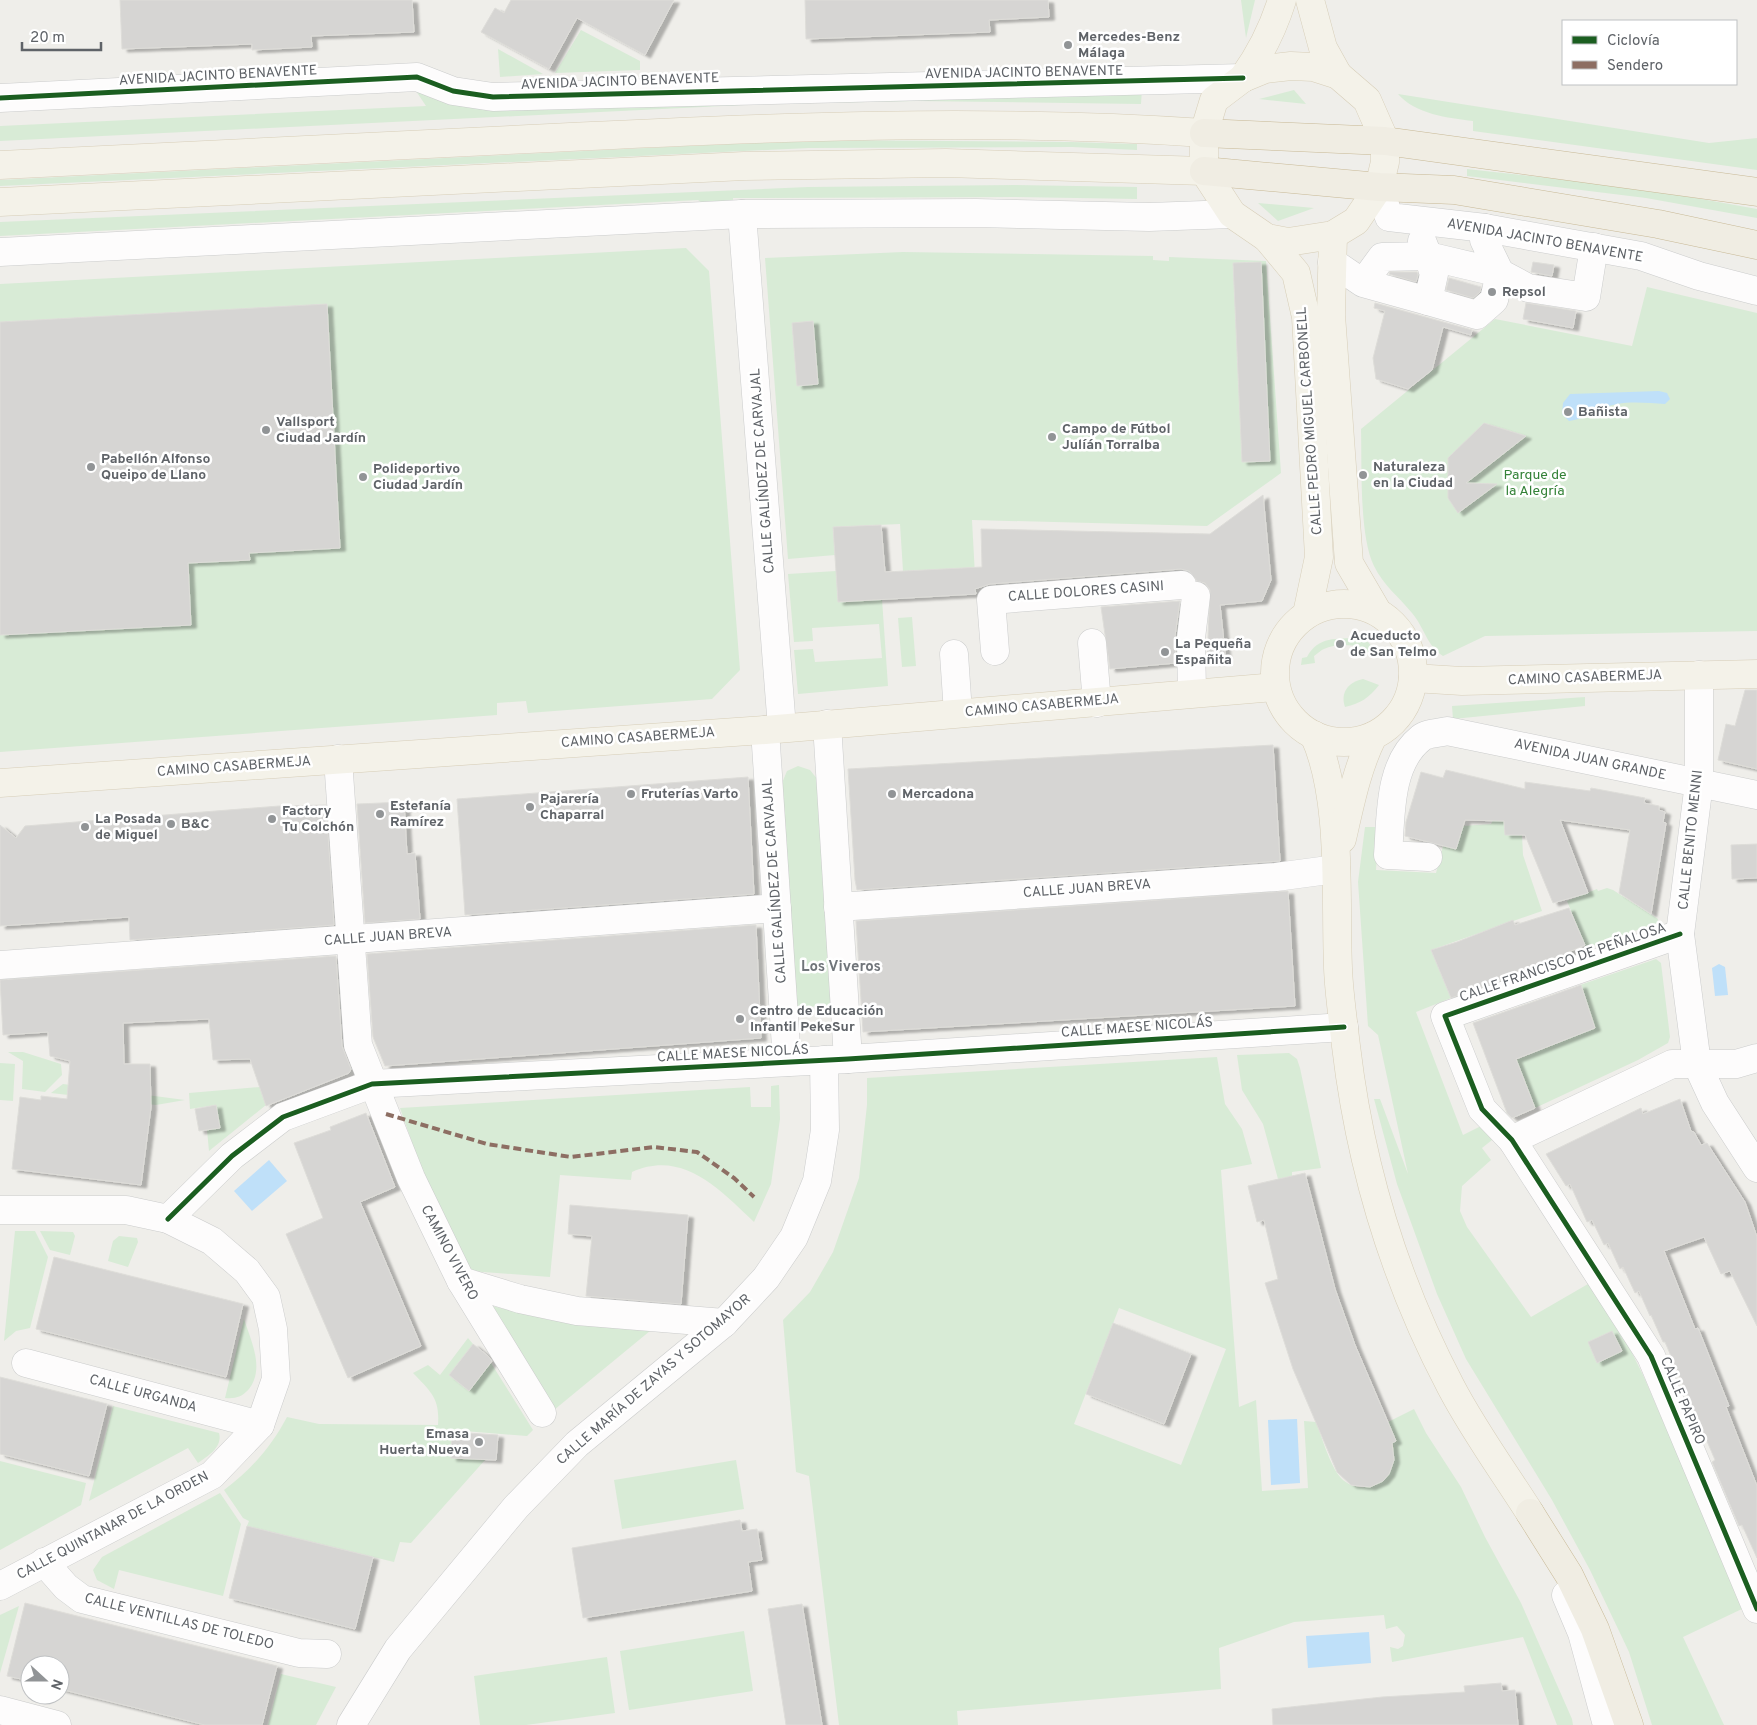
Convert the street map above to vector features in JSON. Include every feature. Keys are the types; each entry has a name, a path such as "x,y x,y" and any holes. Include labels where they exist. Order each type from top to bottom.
{"highway":[{"path":"1204,133 1385,140 1757,192"},
{"path":"1204,171 1379,187 1454,190 1658,224 1757,245"},
{"path":"1530,1513 1569,1575 1595,1629 1630,1725"}],"main road":[{"path":"1243,78 1260,55 1275,23 1282,0"},
{"path":"1310,0 1323,48 1338,75"},
{"name":"AVENIDA JACINTO BENAVENTE","path":"1291,66 1313,67 1338,75 1367,100 1385,140 1385,162 1379,187 1356,220 1333,235 1288,242 1267,238 1232,214 1204,171 1204,133 1214,100 1243,78 1265,69 1291,66"},
{"path":"0,165 740,129 948,125 1204,133"},
{"path":"0,202 754,166 946,163 1204,171"},
{"name":"CALLE PEDRO MIGUEL CARBONELL","path":"1333,235 1331,315 1349,563 1376,612"},
{"name":"CALLE PEDRO MIGUEL CARBONELL","path":"1267,238 1296,273 1306,317 1319,556 1307,614"},
{"path":"1338,604 1354,604 1376,612 1394,624 1407,645 1413,678 1410,695 1398,716 1373,736 1350,742 1318,738 1298,726 1280,704 1275,687 1275,658 1289,630 1307,614 1338,604"},
{"name":"CAMINO CASABERMEJA","path":"1413,678 1462,681 1757,674"},
{"name":"CAMINO CASABERMEJA","path":"0,783 774,729 1275,687"},
{"path":"1314,735 1323,756 1329,791 1336,869 1338,970 1344,1027 1354,1102 1374,1193 1396,1265 1421,1326 1452,1389 1530,1513"},
{"path":"1336,869 1355,784 1365,752 1373,736"}],"street":[{"name":"AVENIDA JACINTO BENAVENTE","path":"0,98 417,77 453,91 493,97 1243,78"},
{"name":"AVENIDA JACINTO BENAVENTE","path":"1379,187 1389,217 1485,228 1641,256 1699,276 1757,291"},
{"path":"0,252 742,214 976,213 1149,217 1232,214"},
{"name":"CALLE GALÍNDEZ DE CARVAJAL","path":"742,214 774,729 776,908 787,1062"},
{"path":"1409,220 1420,236 1434,274 1428,301"},
{"path":"1332,262 1363,283 1477,315 1494,300 1500,273 1484,240 1485,228"},
{"path":"1363,283 1382,257 1428,256 1500,273 1528,288 1586,297 1594,247"},
{"name":"CALLE DOLORES CASINI","path":"995,651 991,600 1189,590 1192,693"},
{"path":"1092,643 1097,703"},
{"path":"954,654 958,713"},
{"name":"CALLE BENITO MENNI","path":"1699,675 1699,783 1680,934 1697,1064 1715,1103 1757,1168"},
{"path":"827,724 838,907 836,1060"},
{"name":"AVENIDA JUAN GRANDE","path":"1428,857 1388,855 1394,788 1404,758 1422,736 1447,731 1757,795"},
{"name":"CAMINO VIVERO","path":"338,759 358,1045 411,1178 461,1281 542,1413"},
{"name":"CALLE JUAN BREVA","path":"838,907 1276,878 1336,869"},
{"name":"CALLE JUAN BREVA","path":"0,965 776,908"},
{"name":"CALLE FRANCISCO DE PEÑALOSA","path":"1512,1140 1482,1109 1445,1016 1680,934"},
{"name":"CALLE MAESE NICOLÁS","path":"168,1219 232,1156 283,1117 372,1084 836,1060 1344,1027"},
{"path":"1512,1140 1672,1064 1736,1064 1757,1058"},
{"name":"CALLE MARÍA DE ZAYAS Y SOTOMAYOR","path":"351,1725 398,1649 516,1507 577,1444 724,1323 766,1278 794,1237 816,1182 836,1060"},
{"name":"CALLE PAPIRO","path":"1512,1140 1651,1356 1757,1608"},
{"name":"CALLE QUINTANAR DE LA ORDEN","path":"0,1210 126,1210 168,1219 212,1241 247,1271 266,1297 273,1330 276,1379 260,1425 212,1475 0,1586"},
{"path":"461,1281 520,1299 577,1311 724,1323"},
{"name":"CALLE URGANDA","path":"26,1363 260,1425"},
{"path":"1530,1513 1582,1634 1607,1725"},
{"name":"CALLE VENTILLAS DE TOLEDO","path":"44,1562 66,1587 82,1598 299,1653 327,1654"},
{"name":"CALLE MARÍA DE ZAYAS Y SOTOMAYOR","path":"369,1725 409,1656 467,1564"},
{"path":"0,1710 57,1725"}],"green space":[{"path":"1241,0 1255,0 1246,38"},
{"path":"581,30 640,61 640,70 555,73"},
{"path":"498,49 543,74 500,77"},
{"path":"1142,89 1141,104 917,101 765,104 0,141 0,126 426,106 416,91"},
{"path":"1294,90 1306,104 1259,99"},
{"path":"1398,94 1709,143 1757,138 1757,170 1473,131 1473,121 1423,111 1405,101"},
{"path":"807,140 1137,144 1137,150 1072,147 809,148 0,186 0,180"},
{"path":"1467,169 1646,189 1757,209 1757,218 1646,198 1467,176"},
{"path":"1014,185 1137,187 1137,199 1015,197 733,198 734,209 707,206 698,200 0,236 0,222 808,187"},
{"path":"1258,203 1314,208 1278,221"},
{"name":"Polideportivo Ciudad Jardín","path":"686,248 709,271 740,670 712,699 528,713 526,701 497,703 497,715 0,752 0,284"},
{"name":"Campo de Fútbol Julíán Torralba","path":"903,252 1153,256 1153,260 1169,261 1169,257 1266,261 1281,473 1207,526 972,520 976,594 903,571 900,524 833,527 835,555 788,559 765,258"},
{"name":"Parque de la Alegría","path":"1647,287 1757,313 1757,631 1485,636 1443,656 1429,642 1416,618 1382,579 1369,553 1362,500 1361,429 1495,319 1632,346"},
{"path":"836,571 838,602 882,599 888,686 798,694 794,650 813,649 815,662 882,658 879,624 812,628 813,641 794,642 788,574"},
{"path":"912,617 916,666 902,667 898,618"},
{"path":"1358,638 1368,642 1374,649 1379,649 1381,654 1369,655 1361,648 1342,645 1329,647 1314,656 1315,663 1301,665 1302,658 1307,657 1311,650 1322,642"},
{"path":"1363,679 1379,685 1364,699 1356,704 1345,707 1344,697 1346,689 1349,685"},
{"path":"1585,697 1585,706 1453,719 1452,706"},
{"path":"798,766 810,770 818,780 831,1005 796,1008 782,783 787,771"},
{"path":"1494,818 1504,818 1503,821 1507,821 1505,835 1522,835 1523,855 1542,911 1431,950 1451,998 1416,1012 1463,1135 1481,1126 1492,1140 1482,1148 1491,1160 1462,1186 1460,1211 1467,1227 1531,1317 1588,1284 1624,1337 1643,1375 1744,1608 1683,1637 1724,1725 1652,1725 1629,1652 1590,1570 1552,1500 1466,1359 1437,1294 1397,1184 1374,1099 1380,1099 1408,1174 1378,1035 1368,1026 1358,882 1365,827 1379,827 1376,870 1436,873 1443,846 1456,849 1463,826 1491,824"},
{"path":"1607,888 1658,919 1657,923 1586,948 1567,901 1597,889 1598,891"},
{"path":"1656,959 1661,963 1670,1037 1668,1043 1638,1060 1535,1108 1516,1060 1595,1028 1580,985"},
{"path":"8,1052 23,1052 61,1064 62,1075 45,1092 22,1089 23,1061"},
{"path":"1289,1053 1297,1059 1300,1068 1321,1168 1292,1172 1292,1176 1278,1179 1263,1124 1242,1090 1237,1055"},
{"path":"1217,1057 1225,1104 1242,1129 1252,1164 1221,1170 1239,1407 1256,1400 1262,1491 1308,1488 1304,1421 1316,1422 1330,1459 1341,1478 1356,1486 1365,1487 1381,1482 1391,1469 1393,1460 1388,1422 1414,1409 1426,1433 1461,1487 1485,1537 1521,1603 1573,1725 1557,1725 1523,1637 1392,1662 1390,1647 1398,1649 1403,1646 1405,1635 1397,1626 1386,1629 1384,1615 1294,1622 1219,1648 1221,1689 957,1711 958,1725 839,1725 809,1476 796,1472 783,1320 810,1292 833,1252 859,1178 867,1105 867,1078","holes":["1119,1308 1226,1349 1181,1465 1074,1424"]},
{"path":"0,1063 15,1064 13,1101 0,1100"},
{"path":"63,1084 185,1100 156,1105 51,1093"},
{"path":"779,1085 780,1119 771,1184 754,1222 714,1186 684,1169 668,1166 650,1166 632,1172 631,1180 560,1175 550,1277 470,1271 422,1171 400,1108 750,1087 751,1107 771,1107 771,1086"},
{"path":"260,1087 266,1105 209,1151 207,1130 216,1105 190,1109 189,1093"},
{"path":"15,1231 35,1231 48,1257 30,1328 16,1331 4,1341"},
{"path":"40,1231 73,1232 75,1236 70,1255 50,1250"},
{"path":"119,1236 137,1238 138,1242 128,1267 108,1261 113,1241"},
{"path":"492,1306 550,1320 656,1326 554,1410"},
{"path":"244,1319 255,1354 256,1372 254,1381 244,1394 238,1397 225,1398"},
{"path":"468,1338 473,1344 449,1375 469,1390 491,1363 533,1430 527,1436 452,1430 451,1458 485,1460 411,1543 400,1542 394,1562 247,1526 249,1521 243,1518 224,1490 260,1457 287,1417 319,1424 438,1425 436,1402 425,1385 413,1373 428,1365 440,1375"},
{"path":"113,1406 219,1433 219,1443 214,1451 198,1463 188,1448 89,1501"},
{"path":"736,1460 744,1509 622,1529 614,1480"},
{"path":"0,1461 86,1483 81,1505 0,1550"},
{"path":"220,1493 241,1524 223,1596 119,1570 114,1589 97,1580 93,1570 102,1557"},
{"path":"19,1606 0,1673 0,1615"},
{"path":"744,1631 753,1691 629,1710 620,1651"},
{"path":"607,1657 615,1713 526,1725 480,1725 474,1676"},
{"path":"281,1674 336,1687 316,1725 268,1725"}],"water":[{"path":"1659,391 1667,393 1670,399 1665,404 1635,402 1617,404 1582,418 1569,421 1562,414 1563,403 1570,394"},
{"path":"1719,964 1725,967 1728,995 1715,996 1712,968"},
{"path":"269,1160 287,1181 252,1211 234,1191"},
{"path":"1297,1419 1300,1483 1271,1485 1268,1420"},
{"path":"1369,1632 1371,1663 1308,1668 1306,1636"}],"building":[{"path":"120,0 412,0 414,32 311,36 312,47 252,50 252,44 122,49"},
{"path":"511,0 674,0 645,55 577,18 549,69 481,32 495,8 504,13"},
{"path":"805,0 1048,0 1049,17 989,20 990,32 806,39"},
{"path":"1261,262 1270,461 1242,462 1233,263"},
{"path":"1533,262 1554,265 1552,276 1531,272"},
{"path":"1390,272 1417,272 1418,275 1416,282 1389,274"},
{"path":"1449,278 1481,287 1480,292 1473,298 1446,290"},
{"path":"1375,303 1472,330 1471,335 1443,327 1432,370 1408,389 1376,379 1373,358 1385,311 1374,308"},
{"path":"1526,303 1576,311 1573,328 1523,319"},
{"name":"Pabellón Alfonso Queipo de Llano","path":"327,304 340,548 249,553 250,560 188,563 191,625 0,635 0,322"},
{"path":"813,321 818,384 797,386 792,323"},
{"path":"1484,423 1526,436 1466,483 1497,484 1458,513 1448,498 1448,458"},
{"path":"1263,495 1271,580 1262,601 1220,605 1226,661 1207,662 1210,590 1205,583 1197,581 1189,571 1181,569 990,584 975,589 976,594 838,602 833,527 881,525 885,572 982,567 981,529 1210,534"},
{"path":"1180,601 1175,636 1176,663 1110,669 1101,607"},
{"path":"1745,690 1757,690 1757,769 1718,760 1726,724 1735,726"},
{"path":"1273,745 1280,861 857,890 848,769"},
{"path":"1446,770 1525,789 1525,782 1590,791 1591,788 1645,798 1644,803 1659,806 1659,810 1665,812 1663,822 1666,823 1651,914 1619,893 1630,830 1560,820 1588,893 1553,903 1525,835 1505,835 1504,821 1465,820 1456,849 1405,836 1406,822 1421,772 1443,778"},
{"path":"748,777 754,894 465,915 457,799"},
{"path":"404,802 407,854 415,853 420,919 365,923 357,804"},
{"path":"326,805 334,925 130,940 129,917 0,926 0,825 16,838 25,826 279,806"},
{"path":"1757,844 1757,878 1732,879 1731,845"},
{"path":"1288,891 1295,1006 863,1032 856,921"},
{"path":"1569,908 1585,945 1569,952 1570,956 1451,998 1431,950 1513,920 1515,925"},
{"path":"756,925 761,1038 385,1066 373,1037 367,954"},
{"path":"336,956 342,1046 351,1069 349,1073 266,1106 250,1059 213,1060 209,1019 123,1023 124,1064 150,1064 151,1107 141,1185 12,1169 20,1097 41,1100 41,1096 67,1099 70,1061 50,1056 48,1032 3,1035 0,980"},
{"path":"1581,985 1595,1028 1516,1059 1535,1108 1512,1118 1507,1113 1473,1023"},
{"path":"1680,1099 1691,1131 1694,1132 1701,1145 1707,1143 1745,1202 1757,1237 1757,1326 1730,1271 1721,1274 1704,1237 1664,1251 1695,1329 1698,1328 1729,1406 1726,1407 1757,1486 1757,1558 1742,1525 1739,1526 1712,1462 1715,1460 1665,1342 1663,1342 1639,1291 1635,1293 1623,1267 1620,1269 1608,1243 1604,1245 1592,1220 1587,1222 1570,1184 1566,1186 1546,1154 1641,1108 1643,1114"},
{"path":"216,1105 220,1128 199,1131 195,1109"},
{"path":"366,1113 395,1187 360,1202 421,1346 348,1378 286,1234 323,1218 294,1143 331,1130 330,1127"},
{"path":"1305,1173 1335,1289 1355,1345 1396,1441 1392,1443 1394,1460 1389,1474 1383,1481 1370,1487 1351,1485 1337,1472 1293,1369 1265,1283 1278,1279 1264,1220 1257,1222 1248,1186"},
{"path":"570,1205 688,1215 681,1304 586,1296 592,1236 568,1234"},
{"path":"54,1257 243,1304 226,1377 36,1329"},
{"path":"1113,1323 1191,1354 1164,1424 1086,1394"},
{"path":"1612,1331 1622,1351 1597,1363 1588,1342"},
{"path":"473,1344 492,1361 469,1391 449,1375"},
{"path":"0,1377 107,1404 89,1476 0,1454"},
{"name":"Emasa Huerta Nueva","path":"452,1432 498,1435 496,1460 451,1458"},
{"path":"740,1520 742,1531 757,1529 762,1560 748,1562 752,1591 583,1618 572,1548"},
{"path":"247,1526 373,1557 355,1629 229,1598"},
{"path":"25,1603 277,1666 262,1725 205,1725 70,1691 70,1655 20,1655 20,1679 7,1676"},
{"path":"802,1604 822,1725 786,1725 768,1609"},
{"path":"1501,1683 1502,1691 1515,1690 1518,1725 1273,1725 1272,1709 1382,1697 1465,1692 1464,1686"}],"marked path":[{"path":"386,1114 487,1144 571,1157 654,1147 697,1152 734,1178 754,1197"}],"cycle path":[{"path":"0,98 417,77 453,91 493,97 1243,78"},
{"path":"1680,934 1445,1016 1482,1109 1512,1140 1651,1356 1757,1609"},
{"path":"168,1219 232,1156 283,1117 372,1084 848,1059 1344,1027"}],"place":[{"name":"Mercedes-Benz Málaga","path":"1068,45"},
{"name":"Repsol","path":"1492,292"},
{"name":"Bañista","path":"1568,412"},
{"name":"Vallsport Ciudad Jardín","path":"266,430"},
{"name":"Campo de Fútbol Julíán Torralba","path":"1052,437"},
{"name":"Pabellón Alfonso Queipo de Llano","path":"91,467"},
{"name":"Naturaleza en la Ciudad","path":"1363,475"},
{"name":"Polideportivo Ciudad Jardín","path":"363,477"},
{"name":"Acueducto de San Telmo","path":"1340,644"},
{"name":"La Pequeña Españita","path":"1165,652"},
{"name":"Fruterías Varto","path":"631,794"},
{"name":"Mercadona","path":"892,794"},
{"name":"Pajarería Chaparral","path":"530,807"},
{"name":"Estefanía Ramírez","path":"380,814"},
{"name":"Factory Tu Colchón","path":"272,819"},
{"name":"B&C","path":"171,824"},
{"name":"La Posada de Miguel","path":"85,827"},
{"name":"Centro de Educación Infantil PekeSur","path":"740,1019"},
{"name":"Emasa Huerta Nueva","path":"479,1442"}],"district":[{"name":"Los Viveros","path":"841,967"}]}
